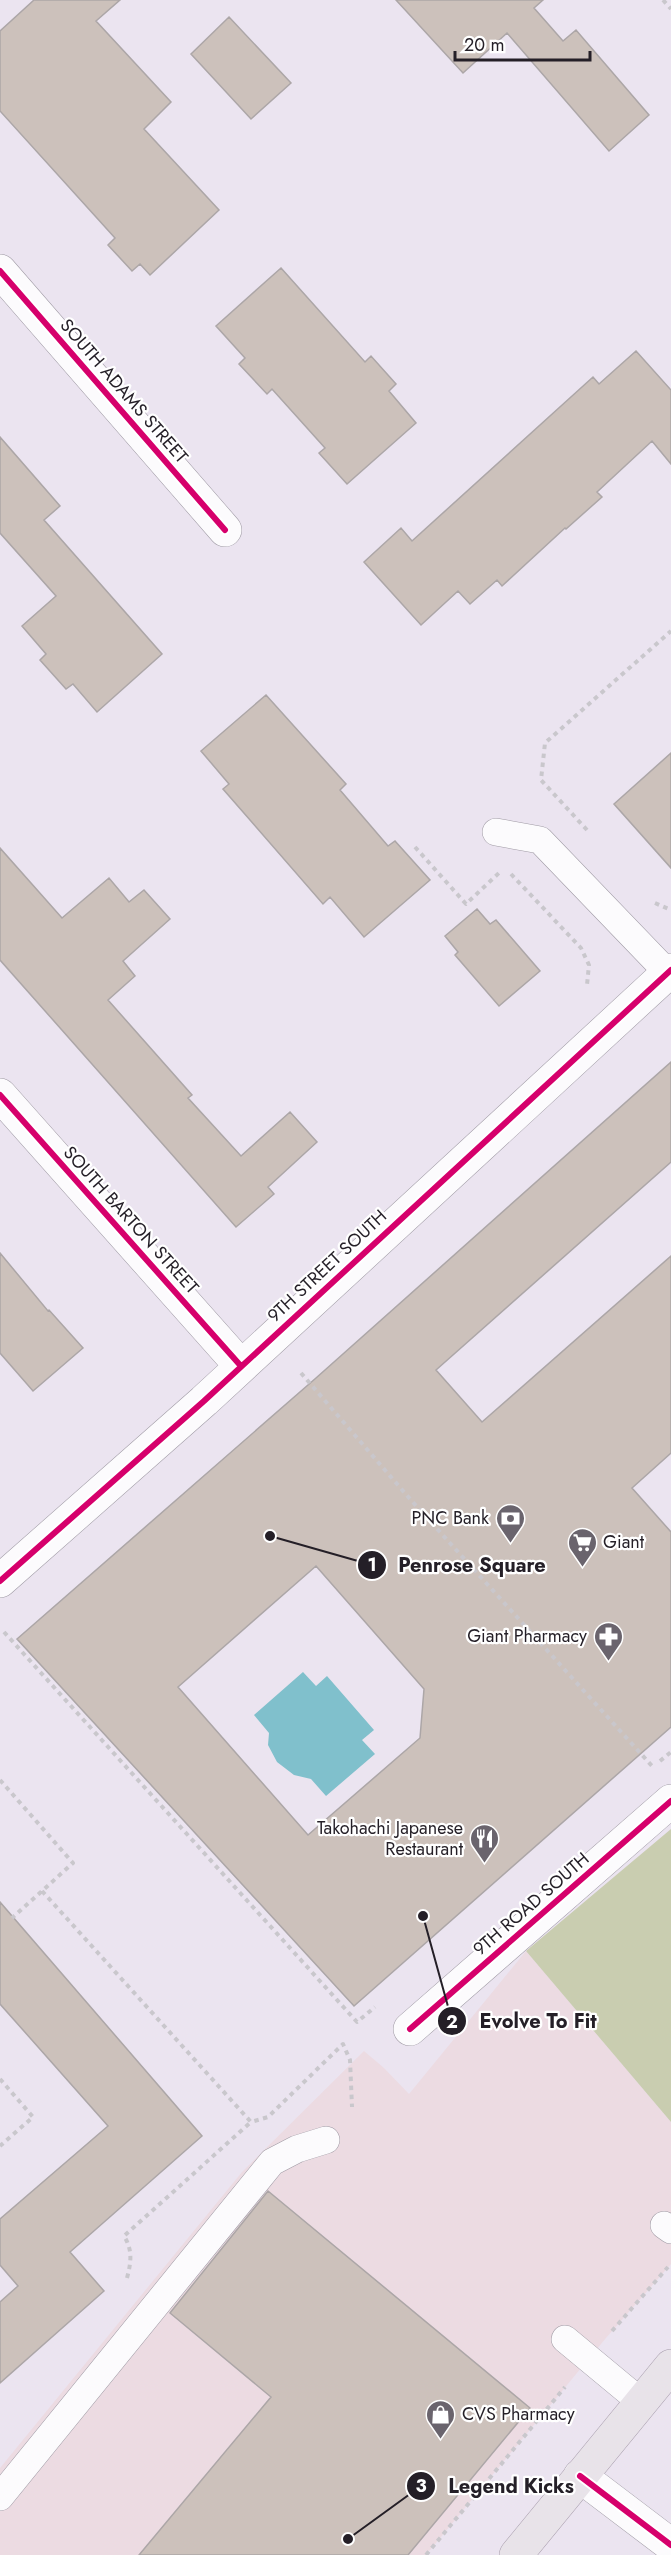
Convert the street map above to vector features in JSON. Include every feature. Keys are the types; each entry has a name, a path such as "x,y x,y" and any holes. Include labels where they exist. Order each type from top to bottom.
{"main road":[{"path":"516,2555 671,2366"}],"street":[{"name":"SOUTH ADAMS STREET","path":"0,272 225,530"},
{"name":"9TH STREET SOUTH","path":"0,1581 204,1401 240,1365 670,973"},
{"name":"SOUTH BARTON STREET","path":"0,1095 240,1365"},
{"name":"9TH ROAD SOUTH","path":"410,2030 665,1787"},
{"path":"580,2476 667,2536"}],"lane":[{"path":"496,832 540,840 670,973"},
{"path":"0,2497 272,2162 297,2149 326,2140"},
{"path":"565,2339 641,2402"}],"path":[{"path":"663,0 671,9"},
{"path":"587,831 541,780 545,743 671,631"},
{"path":"415,847 466,904 505,867 581,948 589,966 587,985"},
{"path":"648,899 671,910"},
{"path":"301,1373 410,1499 653,1767 665,1787"},
{"path":"4,1632 357,2022 383,2001"},
{"path":"644,1775 671,1752"},
{"path":"0,1780 73,1863 12,1918"},
{"path":"42,1891 250,2122"},
{"path":"126,2281 132,2261 128,2242 124,2236 250,2122 268,2117 343,2044 350,2060 352,2107"},
{"path":"0,2079 33,2117 0,2146"},
{"path":"606,2338 671,2264"},
{"path":"426,2555 572,2380"}],"shaded area":[{"path":"526,1951 671,2122 671,2264 606,2338 426,2555 0,2555 0,2468 242,2172 364,2051 409,2094"}],"green space":[{"path":"671,1829 671,2122 526,1951"}],"water":[{"path":"303,1672 316,1686 327,1676 374,1730 362,1740 375,1754 326,1796 311,1779 294,1775 277,1762 268,1745 269,1733 254,1715"}],"building":[{"path":"34,0 120,0 96,21 171,102 144,129 219,210 150,275 140,264 132,271 108,245 115,238 0,111 0,31"},
{"path":"396,0 543,0 534,8 563,41 576,30 649,115 609,151 507,33 463,73"},
{"path":"229,17 291,83 251,119 191,54"},
{"path":"281,268 365,362 371,356 396,384 389,391 416,423 347,484 319,453 325,448 272,389 267,394 239,364 245,358 216,326"},
{"path":"636,351 671,390 671,464 652,441 597,492 602,497 502,586 497,580 470,604 458,591 421,625 364,562 401,528 412,541 593,377 599,384"},
{"path":"0,437 60,506 44,520 162,654 97,712 73,684 66,689 40,660 46,654 22,626 56,596 0,533"},
{"path":"266,695 346,784 340,790 388,846 395,841 430,880 364,937 330,897 323,904 223,789 229,784 201,751"},
{"path":"671,753 671,868 614,804"},
{"path":"0,848 62,918 109,878 129,902 144,890 170,919 123,961 135,976 108,1000 192,1095 188,1098 241,1156 290,1112 317,1142 268,1187 274,1194 236,1227 0,960"},
{"path":"477,909 490,924 496,920 540,971 499,1006 455,955 458,952 445,936"},
{"path":"671,1062 671,1162 436,1370 482,1422 671,1256 671,1453 632,1488 671,1532 671,1727 354,2006 17,1639 316,1378","holes":["316,1566 424,1689 420,1738 308,1835 178,1687"]},
{"path":"0,1253 48,1311 83,1348 33,1391 0,1353"},
{"path":"0,1902 202,2136 70,2252 104,2291 0,2383 0,2302 18,2286 0,2265 0,2219 108,2126 0,2004"},
{"path":"268,2191 530,2408 408,2555 139,2555 271,2397 170,2313"}],"cycle path":[{"path":"0,271 225,530"},
{"path":"0,1581 204,1401 671,970"},
{"path":"0,1095 240,1365"},
{"path":"410,2029 671,1801"},
{"path":"580,2476 671,2545"}],"place":[{"name":"Penrose Square","path":"270,1536"},
{"name":"PNC Bank","path":"510,1544"},
{"name":"Giant","path":"582,1568"},
{"name":"Giant Pharmacy","path":"608,1662"},
{"name":"Takohachi Japanese Restaurant","path":"484,1864"},
{"name":"Evolve To Fit","path":"423,1916"},
{"name":"CVS Pharmacy","path":"441,2440"},
{"name":"Legend Kicks","path":"348,2539"}]}
